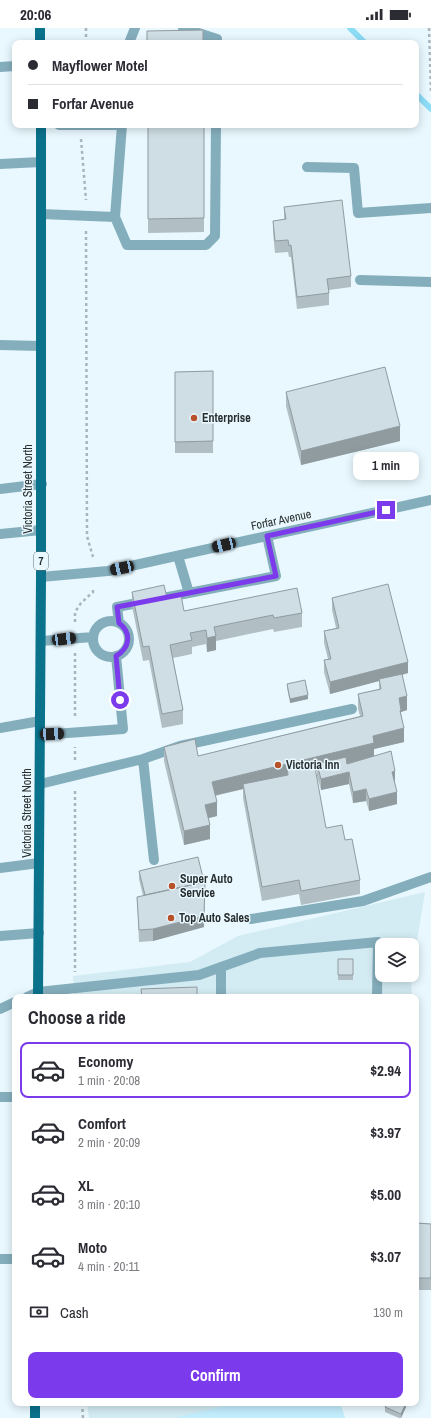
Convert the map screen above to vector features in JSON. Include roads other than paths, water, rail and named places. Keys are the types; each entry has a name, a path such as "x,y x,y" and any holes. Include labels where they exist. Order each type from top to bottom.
{"main road":[{"path":"40,28 40,40"},
{"name":"Victoria Street North","path":"38,994 42,484 41,128"},
{"path":"35,1406 35,1418"}],"street":[{"path":"129,40 135,28"},
{"path":"183,28 217,40"},
{"path":"0,67 12,66"},
{"path":"122,128 115,217 128,245 206,245 215,236 216,128"},
{"path":"0,164 41,162"},
{"path":"307,167 354,168 358,213 431,208"},
{"path":"41,214 115,217"},
{"path":"360,280 431,282"},
{"path":"0,345 41,346"},
{"path":"0,489 42,484"},
{"name":"Forfar Avenue","path":"41,577 108,571 431,500"},
{"path":"0,534 41,530"},
{"path":"119,623 117,607 276,576 267,536"},
{"path":"178,556 189,593"},
{"path":"114,621 119,623 127,631 128,643 126,649 116,656 104,656 99,652 93,643 93,637 98,627 103,623 114,621"},
{"path":"41,641 93,637"},
{"path":"40,735 124,729 116,656"},
{"path":"40,784 143,759 180,746 352,709"},
{"path":"0,728 40,721"},
{"path":"143,759 154,860"},
{"path":"0,868 39,863"},
{"path":"251,919 363,901 431,877"},
{"path":"0,936 39,933"},
{"path":"43,994 75,988 198,975 260,953 378,942 377,994"},
{"path":"221,967 221,994"},
{"path":"0,1009 12,1003"},
{"path":"0,1097 12,1097"},
{"path":"0,1259 12,1259"}],"waterway":[{"path":"350,28 362,40"},
{"path":"419,97 431,109"}],"place":[{"name":"Enterprise","path":"194,418"},
{"name":"Victoria Inn","path":"278,765"},
{"name":"Super Auto Service","path":"172,886"},
{"name":"Top Auto Sales","path":"171,918"}]}
